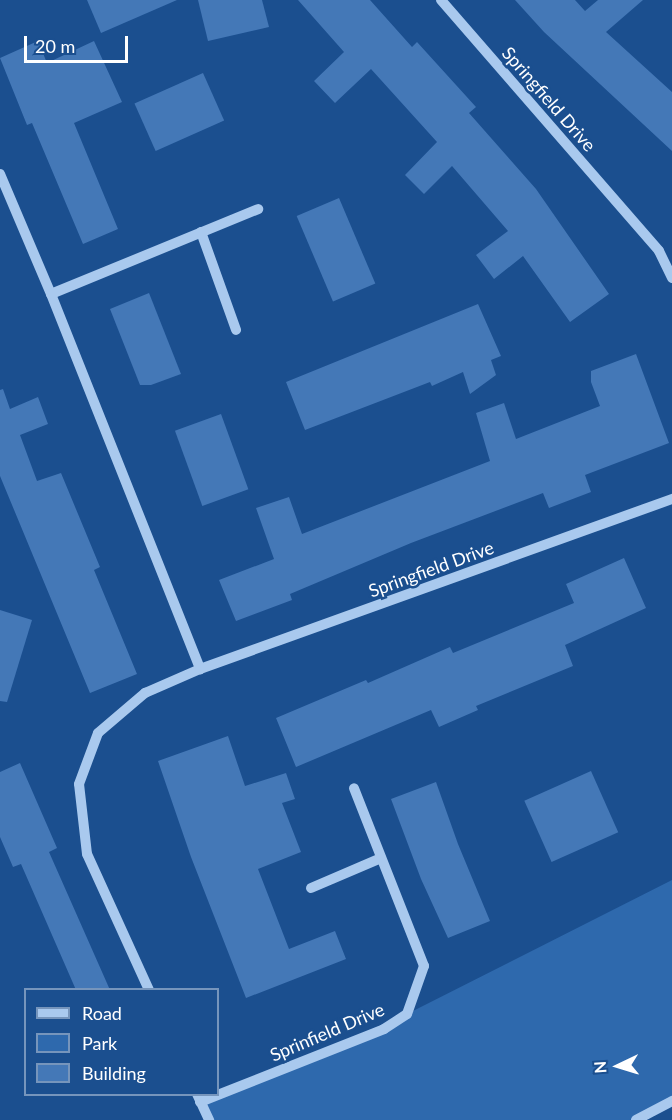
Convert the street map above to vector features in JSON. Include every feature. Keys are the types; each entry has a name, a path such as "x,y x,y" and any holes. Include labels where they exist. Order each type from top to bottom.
{"street":[{"name":"Springfield Drive","path":"441,0 659,251 672,278"},
{"path":"0,174 3,190 51,294 200,669"},
{"path":"51,294 258,208"},
{"path":"201,232 236,330"},
{"name":"Springfield Drive","path":"148,988 87,854 79,784 98,733 145,693 200,669 672,499"},
{"name":"Sprinfield Drive","path":"219,1091 384,1029 407,1014 423,966 354,788"},
{"path":"311,888 381,858"},
{"path":"199,1098 209,1120"},
{"path":"636,1120 672,1101"}],"green space":[{"path":"672,880 672,1101 636,1120 209,1120 200,1102 219,1096 219,1094 407,1014"}],"building":[{"path":"87,0 177,0 101,33"},
{"path":"198,0 262,0 269,27 208,41"},
{"path":"298,0 370,0 412,47 417,42 476,107 469,113 536,189 609,294 570,322 523,256 494,279 476,255 508,231 452,166 424,194 405,175 437,142 371,69 335,103 314,81 344,52"},
{"path":"515,0 575,0 585,11 598,0 643,0 606,32 672,92 672,151 544,32"},
{"path":"38,41 47,63 94,41 122,102 74,123 118,229 83,244 32,123 27,125 0,58"},
{"path":"203,73 224,121 156,151 134,104"},
{"path":"339,198 375,284 333,302 297,216"},
{"path":"149,293 181,374 151,385 140,385 110,309"},
{"path":"478,304 501,356 491,360 496,375 470,394 463,372 432,386 430,382 305,430 286,382"},
{"path":"636,354 669,443 585,475 591,492 549,508 543,493 411,543 290,594 292,600 236,621 219,580 274,559 256,508 289,497 302,534 490,461 476,413 504,403 516,439 600,406 591,382 591,371"},
{"path":"3,389 10,409 38,397 48,424 20,435 37,481 61,473 100,567 94,570 137,674 90,693 0,476 0,390"},
{"path":"221,414 248,489 202,506 175,431"},
{"path":"624,558 646,608 565,645 573,666 476,706 478,710 439,727 431,710 296,767 276,718 366,680 368,683 450,647 453,653 574,603 566,584"},
{"path":"0,610 32,620 7,702 0,701"},
{"path":"228,736 245,786 286,773 295,799 282,803 301,852 258,869 289,949 335,931 346,959 246,998 191,857 158,761"},
{"path":"20,763 57,848 49,852 109,988 75,988 21,864 13,867 0,837 0,772"},
{"path":"591,771 618,832 552,862 524,801"},
{"path":"436,782 458,844 490,921 448,938 421,879 391,799"}]}
